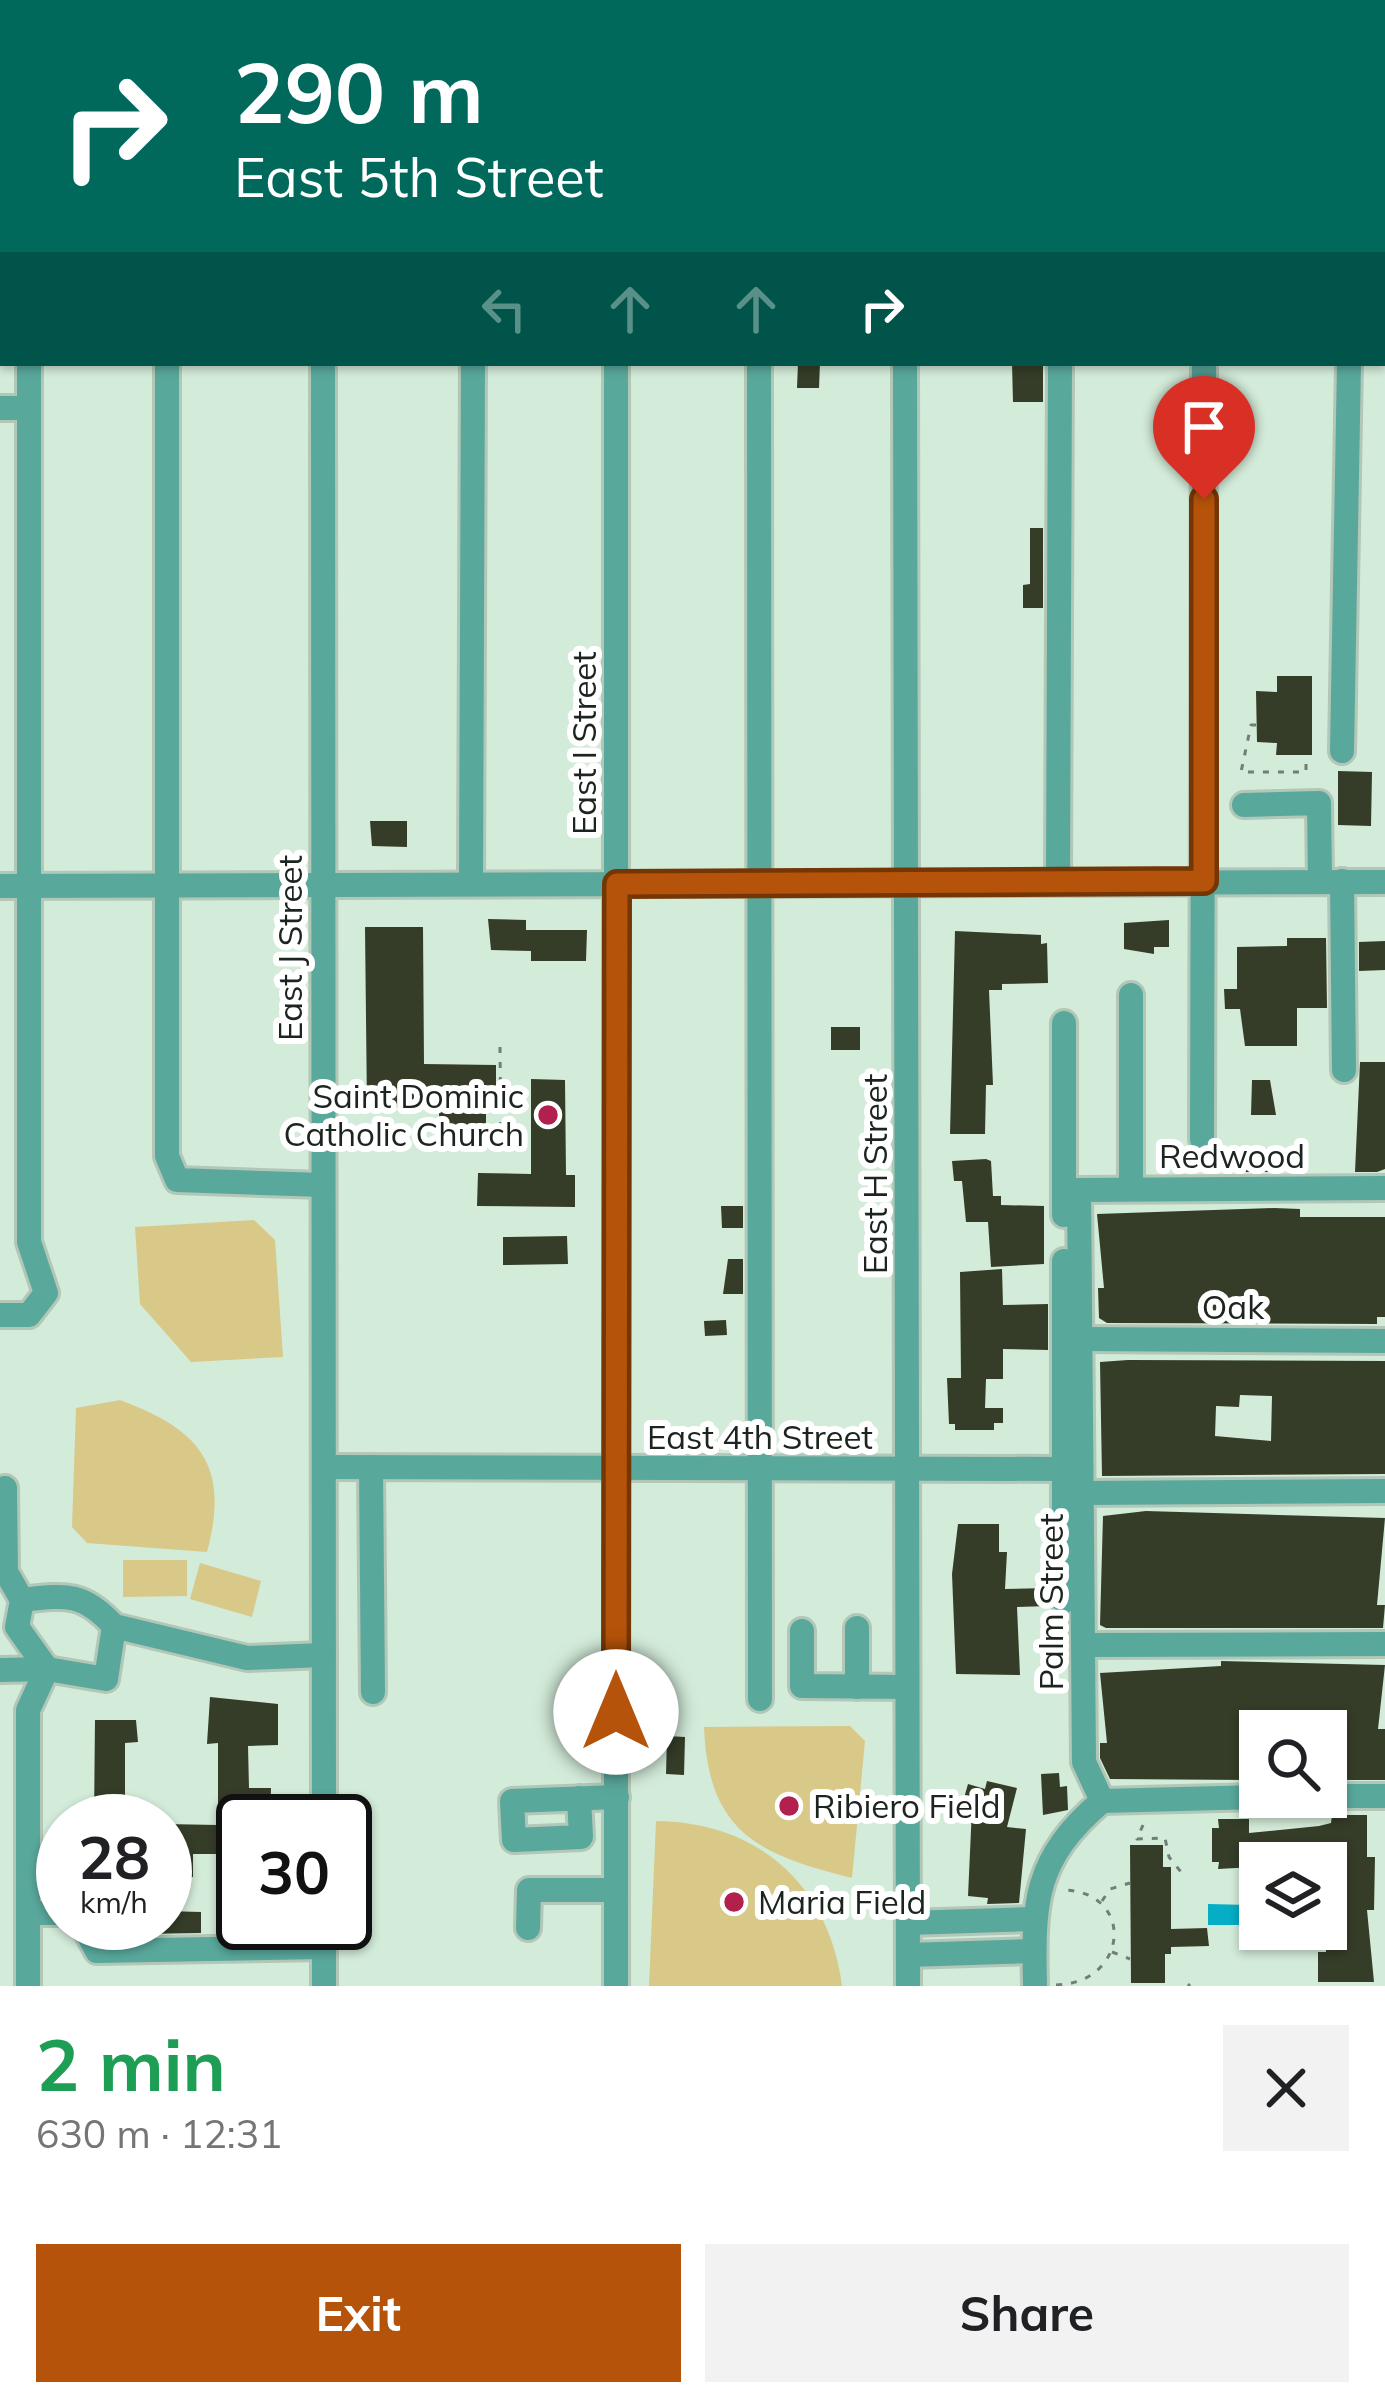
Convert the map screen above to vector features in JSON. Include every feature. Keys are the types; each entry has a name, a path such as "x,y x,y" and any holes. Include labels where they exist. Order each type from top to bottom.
{"street":[{"path":"0,1315 29,1315 46,1293 29,1242 28,366"},
{"path":"167,366 170,1172 177,1180 191,1182 323,1185"},
{"name":"East J Street","path":"323,366 324,1794"},
{"path":"471,884 473,366"},
{"name":"East I Street","path":"616,366 616,1986"},
{"path":"759,366 760,1699"},
{"name":"East H Street","path":"905,366 908,1986"},
{"path":"1058,880 1060,366"},
{"path":"1202,1139 1204,366"},
{"path":"1342,751 1349,366"},
{"path":"0,408 28,408"},
{"path":"1244,805 1318,803 1331,881 1344,1070"},
{"path":"0,886 1385,881"},
{"path":"1131,994 1131,1189"},
{"path":"1064,1023 1064,1601"},
{"name":"Redwood","path":"1079,1190 1385,1188"},
{"name":"Palm Street","path":"1079,1190 1084,1762 1102,1801"},
{"name":"Oak","path":"1081,1339 1385,1341"},
{"name":"East 4th Street","path":"324,1467 1064,1469"},
{"path":"371,1468 373,1692"},
{"path":"5,1488 6,1572 22,1600 17,1627 47,1670"},
{"path":"1083,1493 1385,1491"},
{"path":"22,1600 61,1595 93,1603 114,1626 247,1658 324,1655"},
{"path":"0,1670 47,1670 106,1679 114,1626"},
{"path":"857,1628 857,1687"},
{"path":"802,1631 802,1686 908,1687"},
{"path":"1085,1645 1385,1644"},
{"path":"28,1986 28,1710 47,1670"},
{"path":"1347,1796 1385,1796"},
{"path":"579,1798 617,1797"},
{"path":"1035,1986 1035,1919 1045,1865 1102,1801 1239,1798"},
{"path":"528,1928 529,1890 616,1890"},
{"path":"28,1913 36,1913"},
{"path":"908,1923 1035,1919"},
{"path":"324,1950 324,1986"},
{"path":"908,1955 1034,1951"}],"path":[{"path":"1256,725 1251,724 1241,772 1306,772 1306,755"},
{"path":"500,1047 501,1150"},
{"path":"1143,1825 1137,1839 1165,1838 1169,1858 1185,1877"},
{"path":"1101,1902 1111,1889 1130,1882"},
{"path":"1048,1985 1078,1984 1100,1972 1112,1952 1114,1924 1101,1902 1082,1891 1050,1890"},
{"path":"1112,1952 1130,1959"}],"shaded area":[{"path":"254,1220 275,1240 283,1357 191,1362 140,1304 135,1227"},
{"path":"120,1400 171,1424 202,1455 214,1496 207,1552 87,1543 72,1527 76,1408"},
{"path":"123,1560 187,1560 187,1596 123,1597"},
{"path":"200,1563 261,1581 252,1617 190,1599"},
{"name":"Ribiero Field","path":"850,1726 865,1741 852,1878 789,1859 744,1833 715,1791 704,1727"},
{"name":"Maria Field","path":"656,1821 726,1833 782,1866 822,1918 842,1986 649,1986"}],"water":[{"path":"1208,1904 1239,1905 1239,1925 1208,1925"}],"building":[{"path":"798,366 820,366 819,388 797,388"},
{"path":"1012,366 1043,366 1043,402 1013,402"},
{"path":"1030,528 1043,528 1043,608 1023,608 1023,585 1030,584"},
{"path":"1277,676 1312,676 1312,755 1276,755 1277,743 1257,742 1256,691 1277,692"},
{"path":"1338,771 1372,772 1371,826 1338,825"},
{"path":"370,821 407,821 407,847 372,846"},
{"path":"488,919 526,920 526,930 587,930 586,961 531,961 531,951 491,950"},
{"path":"1169,920 1169,947 1154,947 1154,954 1124,949 1124,923"},
{"path":"365,927 423,927 424,1064 496,1065 496,1097 486,1097 486,1144 439,1143 439,1108 367,1108"},
{"path":"955,931 1041,935 1041,944 1047,943 1048,983 1002,984 1002,990 989,990 993,1085 986,1085 985,1134 950,1134"},
{"path":"1287,938 1326,938 1327,1008 1297,1008 1297,1046 1245,1046 1240,1009 1225,1009 1224,989 1237,989 1237,947 1287,946"},
{"path":"1385,941 1385,970 1359,971 1359,942"},
{"path":"831,1027 860,1027 860,1050 831,1050"},
{"path":"1360,1062 1385,1062 1385,1169 1377,1172 1355,1172"},
{"path":"531,1079 565,1080 566,1175 575,1175 575,1207 477,1206 478,1173 531,1174"},
{"path":"1252,1080 1270,1080 1276,1115 1251,1115"},
{"path":"1276,1148 1276,1172 1235,1172 1235,1149"},
{"path":"952,1161 991,1161 993,1196 1001,1196 1001,1205 1044,1206 1044,1264 991,1267 988,1222 966,1222 962,1181 954,1181"},
{"path":"721,1206 743,1206 743,1228 722,1228"},
{"path":"1300,1209 1300,1217 1385,1217 1385,1317 1377,1317 1377,1324 1107,1323 1099,1318 1098,1288 1104,1288 1097,1214"},
{"path":"567,1236 568,1264 503,1265 503,1237"},
{"path":"728,1259 743,1259 743,1294 723,1294"},
{"path":"1002,1269 1003,1305 1048,1304 1048,1350 1003,1349 1003,1379 986,1379 985,1408 1003,1408 1003,1423 994,1423 994,1430 955,1430 955,1424 949,1424 947,1378 961,1378 960,1272"},
{"path":"726,1320 727,1335 705,1336 704,1321"},
{"path":"1385,1361 1385,1474 1102,1476 1100,1362","holes":["1240,1395 1272,1396 1271,1441 1215,1436 1216,1406 1239,1407"]},
{"path":"1146,1511 1385,1518 1377,1605 1385,1605 1383,1628 1106,1628 1100,1625 1103,1516"},
{"path":"958,1524 999,1524 999,1552 1007,1552 1005,1589 1048,1588 1049,1606 1017,1607 1020,1675 956,1674 952,1574"},
{"path":"1221,1661 1385,1665 1378,1729 1385,1729 1385,1780 1347,1780 1347,1710 1239,1710 1239,1780 1110,1779 1100,1758 1100,1743 1107,1743 1100,1673 1221,1666"},
{"path":"210,1697 278,1704 278,1745 248,1746 249,1788 271,1788 271,1794 218,1794 218,1743 207,1744"},
{"path":"95,1720 136,1720 138,1742 125,1743 125,1794 94,1794"},
{"path":"667,1736 685,1737 684,1775 666,1774"},
{"path":"1059,1773 1060,1787 1067,1786 1068,1810 1043,1815 1041,1774"},
{"path":"987,1781 1017,1788 1007,1827 1026,1829 1019,1903 987,1904 988,1898 968,1896 972,1808 962,1805 968,1784 985,1789"},
{"path":"1367,1815 1367,1857 1375,1857 1374,1910 1367,1910 1374,1982 1318,1982 1318,1952 1347,1950 1347,1842 1239,1842 1239,1868 1218,1869 1219,1862 1212,1862 1212,1828 1219,1828 1218,1819 1249,1819 1249,1833 1331,1823 1332,1818"},
{"path":"192,1825 216,1825 216,1854 193,1854 193,1877 192,1877"},
{"path":"1130,1845 1163,1845 1163,1867 1171,1867 1171,1929 1207,1928 1209,1946 1171,1947 1171,1954 1165,1954 1165,1983 1131,1983"},
{"path":"192,1912 201,1912 201,1933 192,1933"}],"place":[{"name":"Saint Dominic Catholic Church","path":"548,1115"},
{"name":"Ribiero Field","path":"789,1806"},
{"name":"Maria Field","path":"734,1902"}],"route":[{"path":"616,1712 617,884 1204,881 1204,499"}]}
